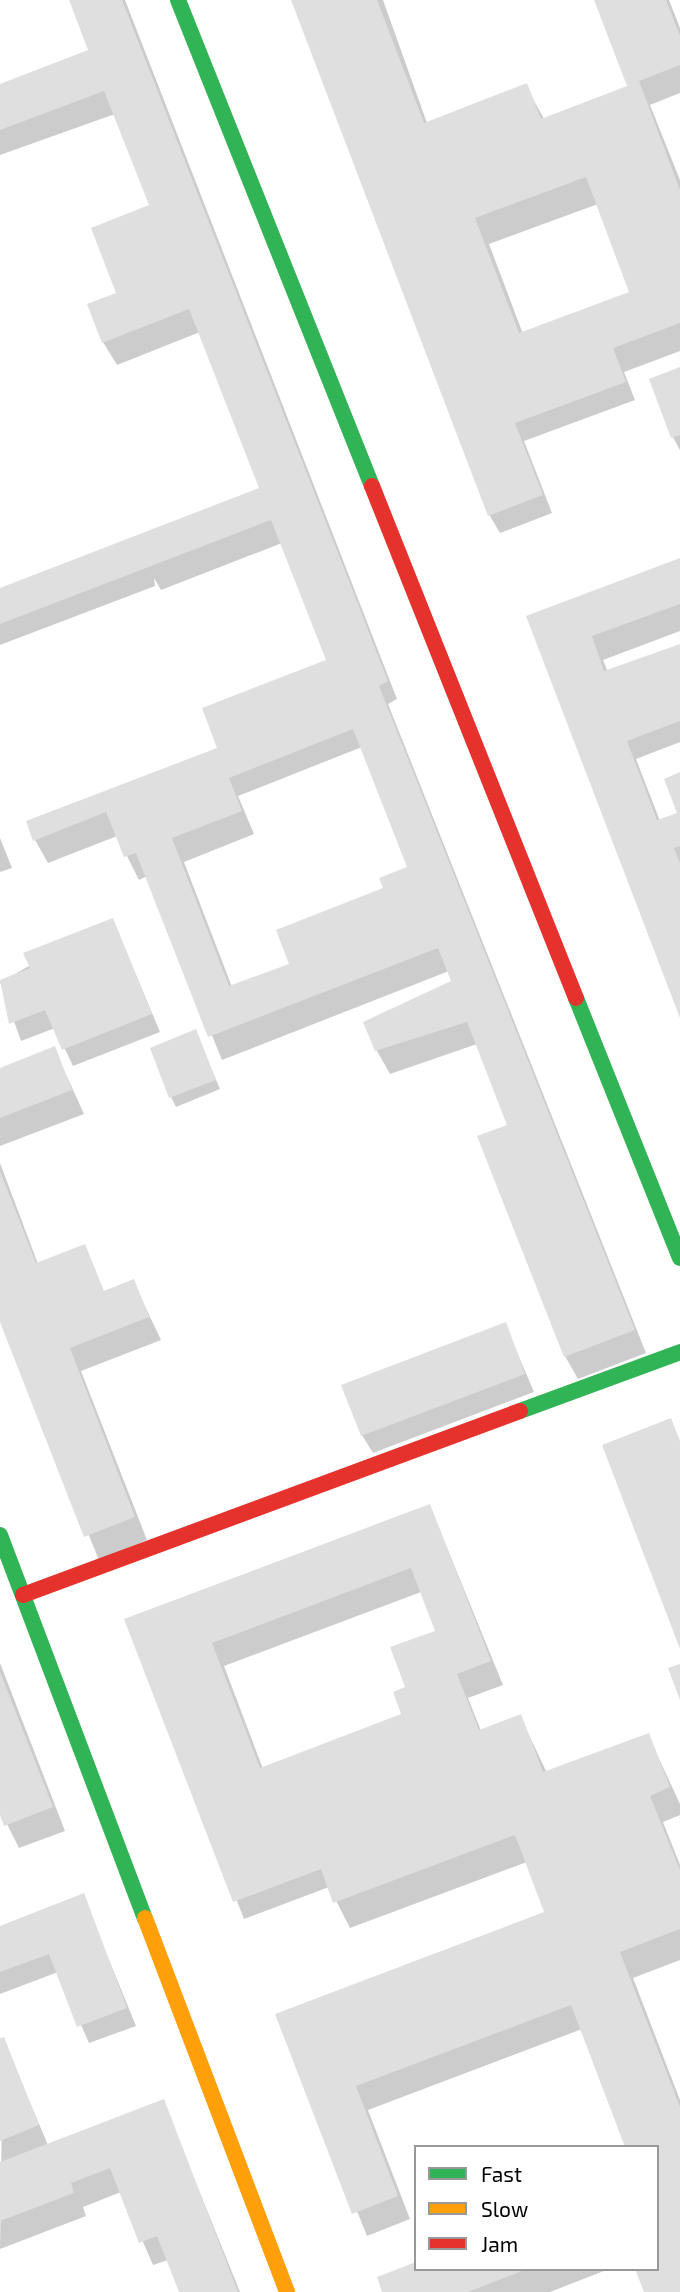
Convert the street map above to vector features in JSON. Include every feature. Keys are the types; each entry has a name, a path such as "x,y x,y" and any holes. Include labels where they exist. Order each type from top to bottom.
{"street":[{"path":"177,0 680,1258"},
{"path":"23,1595 680,1352"},
{"path":"0,1535 287,2292"}],"building":[{"path":"69,0 122,0 388,681 379,686 635,1330 564,1357 477,1136 507,1125 467,1022 375,1051 363,1022 451,981 438,948 208,1037 136,853 124,857 106,812 33,841 26,821 217,748 202,708 326,660 271,520 0,624 0,588 259,488 189,309 102,343 87,304 116,293 91,228 149,205 104,91 0,130 0,84 88,50","holes":["353,729 407,867 379,878 383,888 276,930 289,964 229,986 172,838 242,811 229,778"]},
{"path":"291,0 377,0 424,123 527,83 541,119 627,86 594,0 666,0 680,36 680,65 639,81 680,190 680,323 613,348 626,382 515,423 543,495 488,516","holes":["586,177 629,292 519,333 475,218"]},
{"path":"680,367 680,435 671,438 649,379"},
{"path":"680,558 680,604 592,636 604,671 680,644 680,721 627,741 657,820 677,813 664,779 680,772 680,846 674,848 680,863 680,1018 526,616"},
{"path":"113,918 152,1014 62,1050 45,1010 9,1024 0,980 30,968 23,953"},
{"path":"196,1029 216,1080 169,1098 150,1048"},
{"path":"55,1046 72,1090 0,1118 0,1068"},
{"path":"0,1171 36,1263 85,1244 104,1291 134,1279 149,1317 70,1348 135,1517 84,1537 0,1322"},
{"path":"506,1322 525,1374 361,1436 341,1385"},
{"path":"671,1418 680,1441 680,1649 602,1445"},
{"path":"430,1504 491,1661 457,1674 479,1730 521,1714 543,1772 649,1733 670,1787 650,1796 680,1870 680,1929 620,1952 680,2107 680,2292 644,2292 636,2271 659,2271 659,2145 624,2145 571,2005 356,2086 398,2196 352,2214 275,2014 544,1912 515,1835 333,1903 321,1869 233,1902 124,1619","holes":["411,1568 435,1631 390,1647 405,1687 393,1692 401,1714 260,1768 212,1643"]},
{"path":"680,1664 680,1700 668,1668"},
{"path":"0,1672 53,1807 4,1826 0,1815"},
{"path":"84,1893 127,2008 77,2027 49,1954 0,1972 0,1926"},
{"path":"4,2037 39,2125 0,2141 0,2038"},
{"path":"164,2099 238,2292 179,2292 157,2236 139,2243 110,2168 71,2183 74,2193 0,2221 0,2162"},
{"path":"414,2263 414,2271 522,2271 468,2292 382,2292 377,2277"}],"traffic: fast":[{"path":"178,0 372,486"},
{"path":"576,998 680,1258"},
{"path":"520,1411 680,1352"},
{"path":"0,1535 145,1918"}],"traffic: slow":[{"path":"145,1918 287,2292"}],"traffic: jam":[{"path":"372,486 576,998"},
{"path":"23,1595 520,1411"}]}
